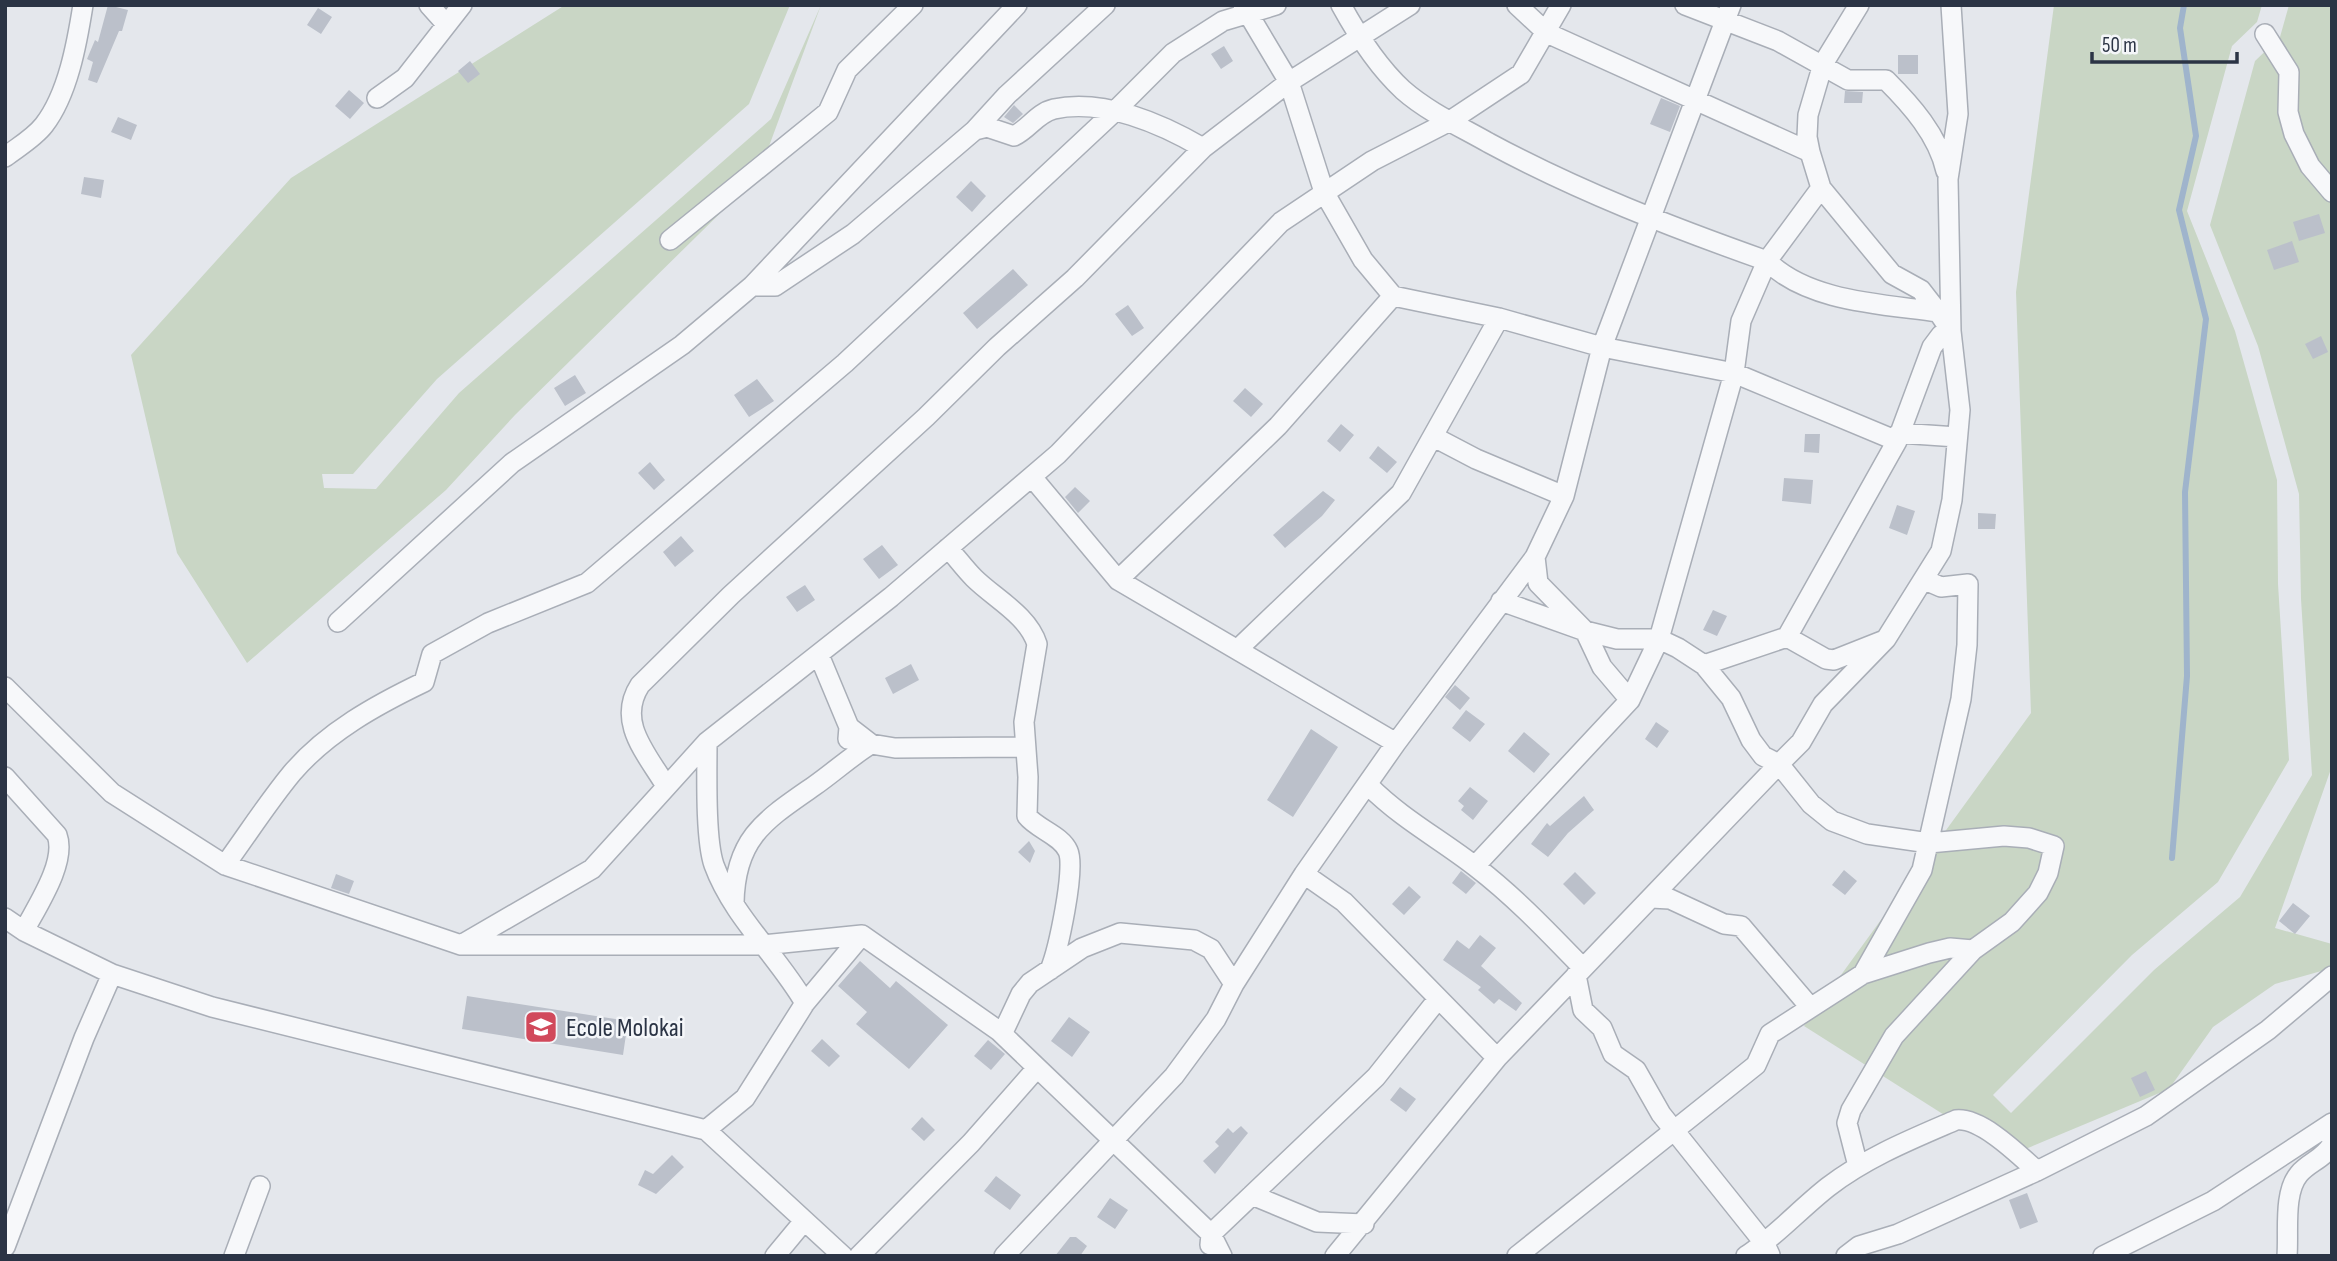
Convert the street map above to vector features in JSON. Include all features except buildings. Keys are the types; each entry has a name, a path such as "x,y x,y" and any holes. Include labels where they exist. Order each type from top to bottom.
{"street":[{"path":"5,157 44,126 64,83 83,5"},
{"path":"429,5 446,24"},
{"path":"377,98 405,78 461,5"},
{"path":"670,240 828,112 847,70 914,5"},
{"path":"338,622 512,463 682,345 752,286 1017,5"},
{"path":"752,286 775,286 853,234 975,130 1007,95 1105,5"},
{"path":"225,865 293,772 334,733 380,703 424,682 432,654 488,623 587,583 845,363 1114,112 1173,52 1247,9 1276,5"},
{"path":"1341,5 1358,37 1389,77 1406,93 1450,121 1550,176 1651,220 1767,261 1778,272 1819,290 1860,301 1938,312"},
{"path":"666,786 635,735 629,712 632,697 640,685 731,595 926,418 996,347 1075,278 1203,148 1289,82 1410,5"},
{"path":"1517,5 1547,33 1810,152"},
{"path":"461,945 592,869 708,741 818,655 1058,454 1268,233 1324,192 1395,147 1450,121 1521,75 1561,5"},
{"path":"1685,5 1728,13 1848,80 1886,80 1929,131 1942,153 1948,179"},
{"path":"1860,5 1823,64 1808,115 1807,136 1810,152 1821,188 1892,274 1922,290 1951,331"},
{"path":"1335,1256 1364,1224 1497,1058 1801,743 1823,704 1886,639 1941,551 1952,500 1960,410 1951,331 1948,179 1958,114 1951,5"},
{"path":"1247,9 1289,82 1324,192 1363,260 1393,296 1499,318 1602,347 1734,373 1898,437 1957,437"},
{"path":"1004,1256 1174,1076 1216,1019 1234,984 1304,874 1369,786 1396,743 1441,687 1535,557 1564,496 1602,347 1728,13"},
{"path":"2265,34 2289,72 2288,112 2294,134 2310,166 2332,192"},
{"path":"975,130 987,127 1014,136 1040,115 1053,110 1079,107 1114,112 1171,129 1203,148"},
{"path":"1475,866 1630,700 1659,639 1734,373 1741,321 1767,261 1821,188"},
{"path":"1118,580 1278,426 1393,296"},
{"path":"1238,649 1401,493 1499,318"},
{"path":"1704,665 1787,637 1898,437 1933,347 1941,335 1951,331"},
{"path":"1434,438 1564,496"},
{"path":"1032,477 1118,580 1396,743"},
{"path":"948,548 973,577 1034,633 1038,654 1025,708 1027,816 1062,843 1069,856 1064,922 1050,970"},
{"path":"1535,557 1538,583 1585,631 1602,667 1630,700"},
{"path":"1863,974 1919,878 1961,699 1967,645 1966,582 1941,587 1925,580"},
{"path":"1501,601 1585,631 1617,639 1659,639 1704,665 1731,698 1763,756 1779,764 1811,804 1832,821 1867,834 1929,843 2004,836 2029,838 2054,846 2048,873 2038,893 2012,922 1972,950 1894,1036 1851,1110 1847,1124 1857,1166"},
{"path":"1787,637 1826,659 1834,660 1886,639"},
{"path":"818,655 849,727 871,744 916,749 1024,747"},
{"path":"5,687 112,793 225,865 461,945 763,945 862,935 999,1031 1211,1234 1222,1256"},
{"path":"845,760 849,727"},
{"path":"708,741 713,861 734,903 763,945 789,974 805,1003"},
{"path":"734,903 736,869 749,840 779,811 845,760 871,744"},
{"path":"5,777 57,835 61,845 58,863 24,931"},
{"path":"1369,786 1414,825 1475,866 1528,911 1579,971 1583,1010 1602,1028 1613,1054 1636,1070 1661,1114 1676,1129 1711,1179 1768,1250"},
{"path":"1304,874 1344,902 1497,1058"},
{"path":"1650,898 1670,899 1724,924 1741,926 1810,1007"},
{"path":"5,918 24,931 112,975 212,1007 706,1130 843,1256"},
{"path":"999,1031 1009,1020 1021,994 1030,983 1082,948 1119,933 1194,940 1211,949 1234,984"},
{"path":"706,1130 745,1098 805,1003 862,935"},
{"path":"1517,1256 1756,1065 1770,1034 1810,1007 1863,974 1950,948 1972,950"},
{"path":"8,1246 84,1038 112,975"},
{"path":"1846,1256 1860,1246 1898,1234 2037,1171 2146,1116 2268,1030 2332,976"},
{"path":"1210,1256 1211,1234 1376,1077 1438,999"},
{"path":"859,1256 971,1143 1037,1068"},
{"path":"1746,1256 1768,1250 1827,1188 1857,1166 1962,1119 1999,1139 2037,1171"},
{"path":"2103,1256 2213,1201 2332,1122"},
{"path":"2287,1256 2292,1185 2300,1173 2327,1154 2332,1144"},
{"path":"233,1256 260,1186"},
{"path":"1252,1195 1317,1222 1364,1224"},
{"path":"775,1256 804,1221"}],"green space":[{"path":"565,5 790,5 749,104 437,379 353,474 322,474 324,488 376,489 459,393 771,119 821,5 758,176 515,415 446,490 247,663 177,553 131,355 291,178"},
{"path":"2054,5 2262,5 2257,22 2232,46 2187,211 2235,331 2277,480 2278,584 2289,760 2218,882 2132,955 1993,1095 2011,1113 2154,970 2240,897 2312,775 2301,599 2299,494 2258,346 2210,225 2255,61 2280,37 2289,5 2332,5 2332,766 2275,928 2332,944 2332,968 2275,984 2213,1027 2169,1089 2009,1156 1804,1026 2031,713 2016,292"}],"waterway":[{"path":"2172,858 2187,676 2185,492 2206,319 2179,210 2196,136 2180,28 2184,5"}],"place":[{"name":"Ecole Molokai","path":"541,1027"}]}
